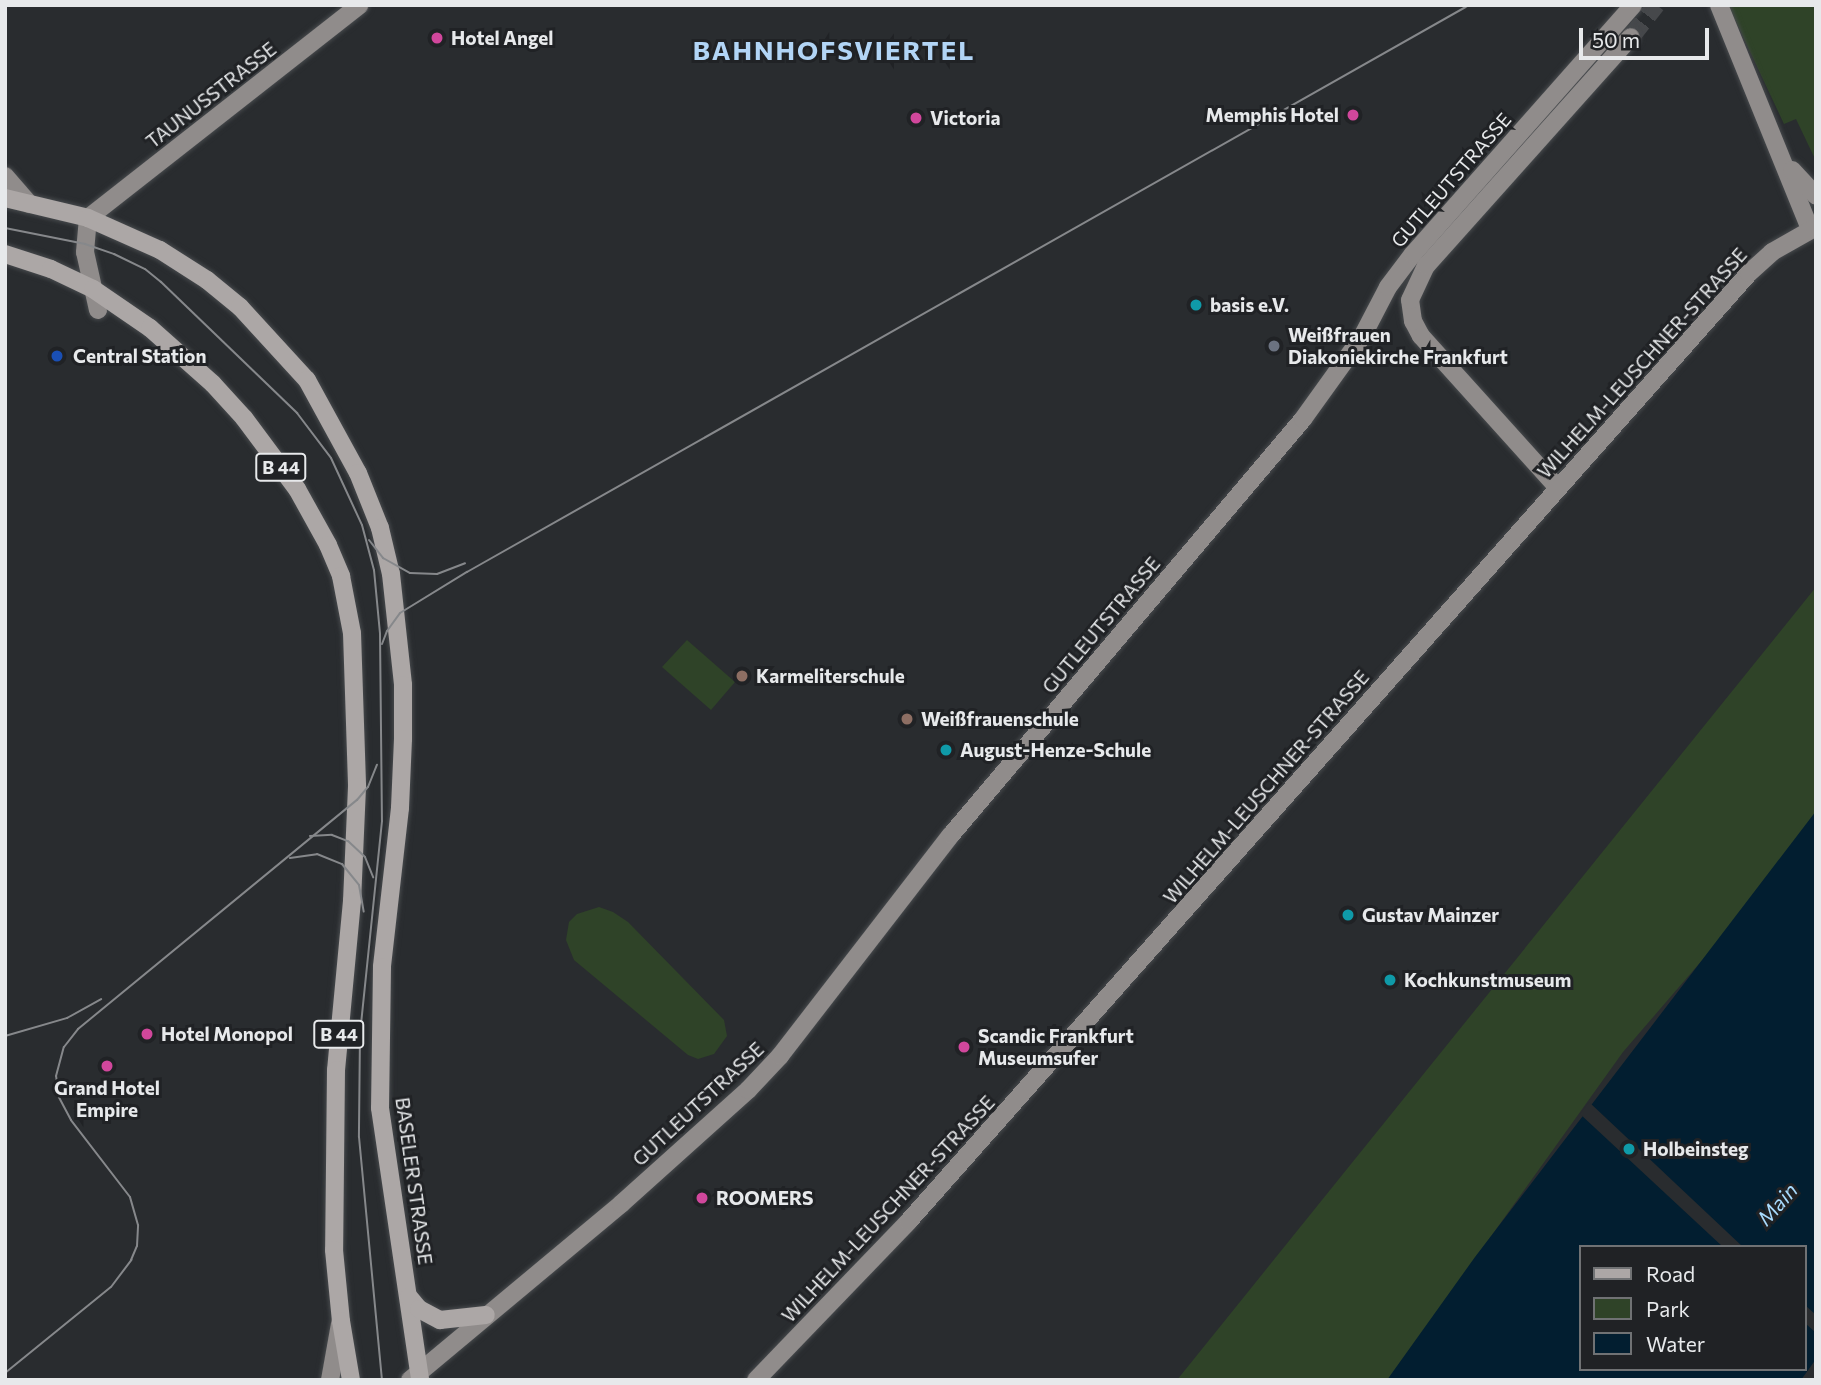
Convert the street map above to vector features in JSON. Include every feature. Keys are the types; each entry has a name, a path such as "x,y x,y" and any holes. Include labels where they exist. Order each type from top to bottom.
{"main road":[{"name":"TAUNUSSTRASSE","path":"88,218 360,5"},
{"name":"GUTLEUTSTRASSE","path":"417,1377 486,1315 621,1204 748,1090 780,1056 951,835 1303,419 1362,337 1388,287 1420,246 1633,5"},
{"path":"1719,5 1779,154 1813,228"},
{"path":"1362,337 1404,286 1426,266 1631,37"},
{"path":"1779,154 1816,197"},
{"path":"5,176 29,204"},
{"name":"B 44","path":"5,198 88,218"},
{"path":"88,218 85,252 98,310"},
{"name":"BASELER STRASSE","path":"88,218 160,250 206,279 271,339 307,380 326,411 358,473 380,528 389,563 403,685 401,778 382,967 378,1068 384,1148 409,1297 417,1377"},
{"name":"WILHELM-LEUSCHNER-STRASSE","path":"756,1380 908,1222 1749,273 1772,252 1813,228"},
{"name":"B 44","path":"5,254 51,269 93,289 150,328 213,384 244,418 312,514 341,576 348,603 357,796 347,958 336,1070 334,1250 341,1321 351,1380"},
{"path":"1426,266 1410,300 1413,321 1421,336 1558,488"},
{"path":"409,1297 419,1309 440,1320 486,1315"},
{"path":"330,1380 341,1321"}],"green space":[{"path":"1728,5 1816,5 1816,161 1796,119 1784,124"},
{"path":"1816,587 1816,828 1623,1052 1388,1380 1177,1380"},
{"path":"687,640 735,682 711,710 662,667"},
{"path":"599,907 628,922 724,1020 727,1036 714,1054 698,1059 688,1055 574,960 566,940 569,922 577,914"}],"water":[{"name":"Main","path":"1816,811 1816,1359 1801,1380 1387,1380 1475,1257"}],"pier":[{"path":"1589,1102 1741,1245 1721,1245 1580,1114"},
{"path":"1807,1307 1816,1315 1816,1333 1807,1325"}],"tunnel":[{"path":"1631,37 1656,5"}],"tram line":[{"path":"382,644 387,631 400,613 467,572 1469,5"},
{"path":"5,228 85,244 114,254 145,269 161,282 297,413 331,458 362,525 374,570 380,634 382,821 360,1033 359,1137 382,1380"},
{"path":"369,540 383,558 410,573 437,574 465,563"},
{"path":"5,1373 111,1287 131,1260 137,1246 138,1225 130,1197 71,1120 59,1097 56,1076 64,1047 78,1029 357,800 368,787 377,765"},
{"path":"310,836 332,835 348,841 365,857 373,877"},
{"path":"290,858 317,854 342,864 359,885 364,912"},
{"path":"5,1036 67,1018 101,999"}],"place":[{"name":"Hotel Angel","path":"437,38"},
{"name":"Memphis Hotel","path":"1353,115"},
{"name":"Victoria","path":"916,118"},
{"name":"basis e.V.","path":"1196,305"},
{"name":"Weißfrauen Diakoniekirche Frankfurt","path":"1274,346"},
{"name":"Central Station","path":"57,356"},
{"name":"Karmeliterschule","path":"742,676"},
{"name":"Weißfrauenschule","path":"907,719"},
{"name":"August-Henze-Schule","path":"946,750"},
{"name":"Gustav Mainzer","path":"1348,915"},
{"name":"Kochkunstmuseum","path":"1390,980"},
{"name":"Hotel Monopol","path":"147,1034"},
{"name":"Scandic Frankfurt Museumsufer","path":"964,1047"},
{"name":"Grand Hotel Empire","path":"107,1066"},
{"name":"Holbeinsteg","path":"1629,1149"},
{"name":"ROOMERS","path":"702,1198"}],"district":[{"name":"BAHNHOFSVIERTEL","path":"834,50"}]}
